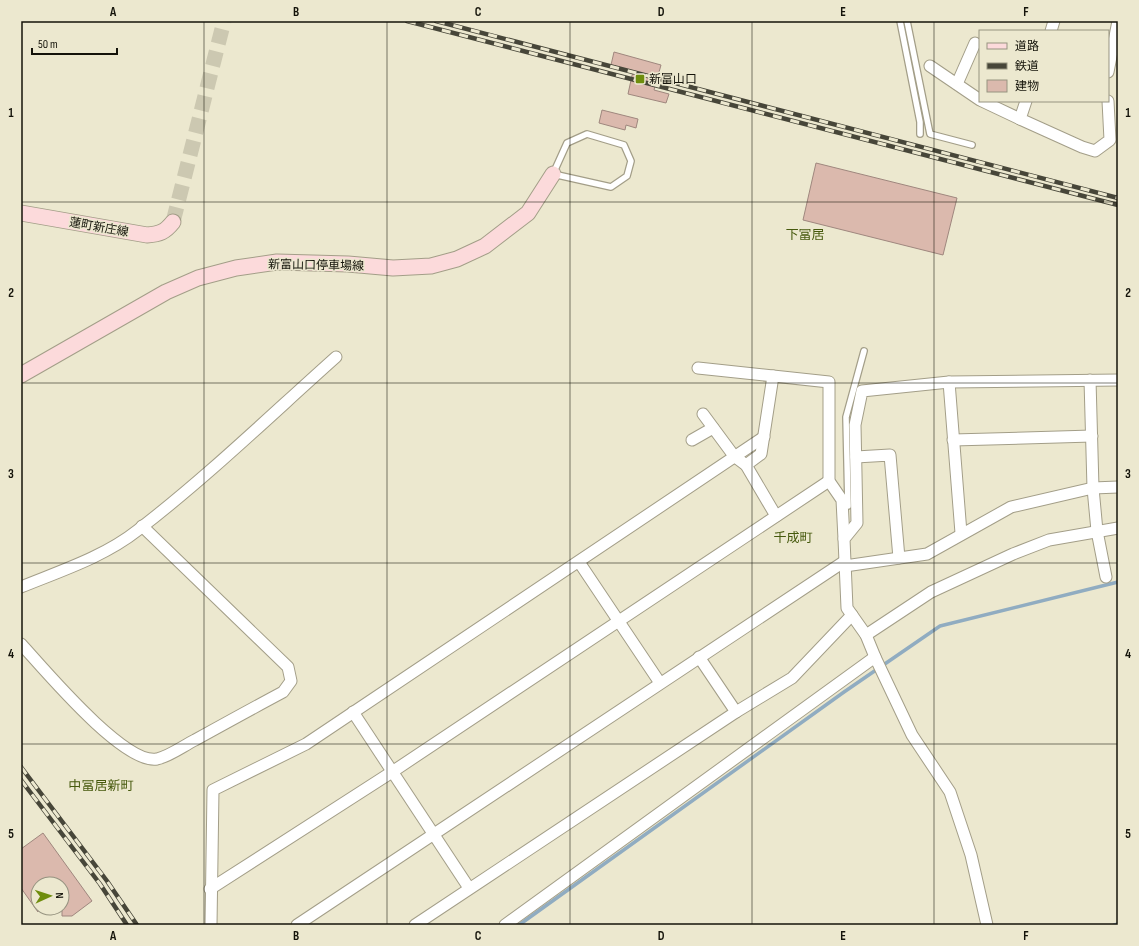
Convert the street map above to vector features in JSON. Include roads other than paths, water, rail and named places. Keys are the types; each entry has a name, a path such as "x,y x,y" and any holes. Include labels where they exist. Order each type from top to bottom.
{"main road":[{"name":"新富山口停車場線","path":"21,375 141,306 198,278 236,268 277,262 348,264 393,268 431,266 457,259 485,246 528,213 553,174"},
{"name":"蓮町新庄線","path":"21,213 147,235 160,234 167,230 173,222"}],"street":[{"path":"1109,67 1118,21"},
{"path":"957,84 975,43"},
{"path":"930,66 979,99"},
{"path":"985,102 1082,147 1095,151 1110,140 1108,102"},
{"path":"1020,119 1026,102"},
{"path":"21,587 97,555 142,526 190,486 336,357"},
{"path":"698,368 829,382 829,480 842,500 846,536 845,564 847,608 866,635 912,735 950,792 970,856 987,925"},
{"path":"746,465 761,454 773,376"},
{"path":"1090,380 1092,488 1097,531 1106,577"},
{"path":"846,536 857,523 855,425 862,390 949,382 1118,380"},
{"path":"949,382 961,533"},
{"path":"704,414 734,456 746,465 776,516"},
{"path":"692,440 713,428"},
{"path":"954,440 1092,436"},
{"path":"211,925 210,889 213,790 306,744 764,437"},
{"path":"856,457 890,455 899,558"},
{"path":"210,889 392,772 829,480"},
{"path":"297,925 699,657 845,564 927,554 961,533 1011,507 1092,488 1118,486"},
{"path":"21,644 76,704 120,745 143,758 157,759 283,692 291,681 288,667 142,526"},
{"path":"866,635 931,592 1013,554 1049,540 1118,528"},
{"path":"579,562 660,683"},
{"path":"415,925 736,712 792,678 852,616"},
{"path":"699,657 736,712"},
{"path":"505,925 875,657"},
{"path":"353,712 469,888"}],"lane":[{"path":"900,21 920,122 920,134"},
{"path":"907,21 930,134 972,145"},
{"path":"588,134 624,145 631,161 627,176 611,187 553,174 567,143 588,134"},
{"path":"846,536 846,417 864,350"}],"waterway":[{"path":"519,925 844,692 940,626 1118,582"},
{"path":"1114,925 1118,924"}],"tunnel":[{"path":"173,222 224,21"}],"railway":[{"path":"407,21 1118,205"},
{"path":"436,21 1118,198"},
{"path":"21,767 107,881 137,925"},
{"path":"21,780 100,884 127,925"}],"place":[{"name":"新富山口","path":"640,79"}],"district":[{"name":"下冨居","path":"805,234"},
{"name":"千成町","path":"793,537"},
{"name":"中冨居新町","path":"101,785"}]}
